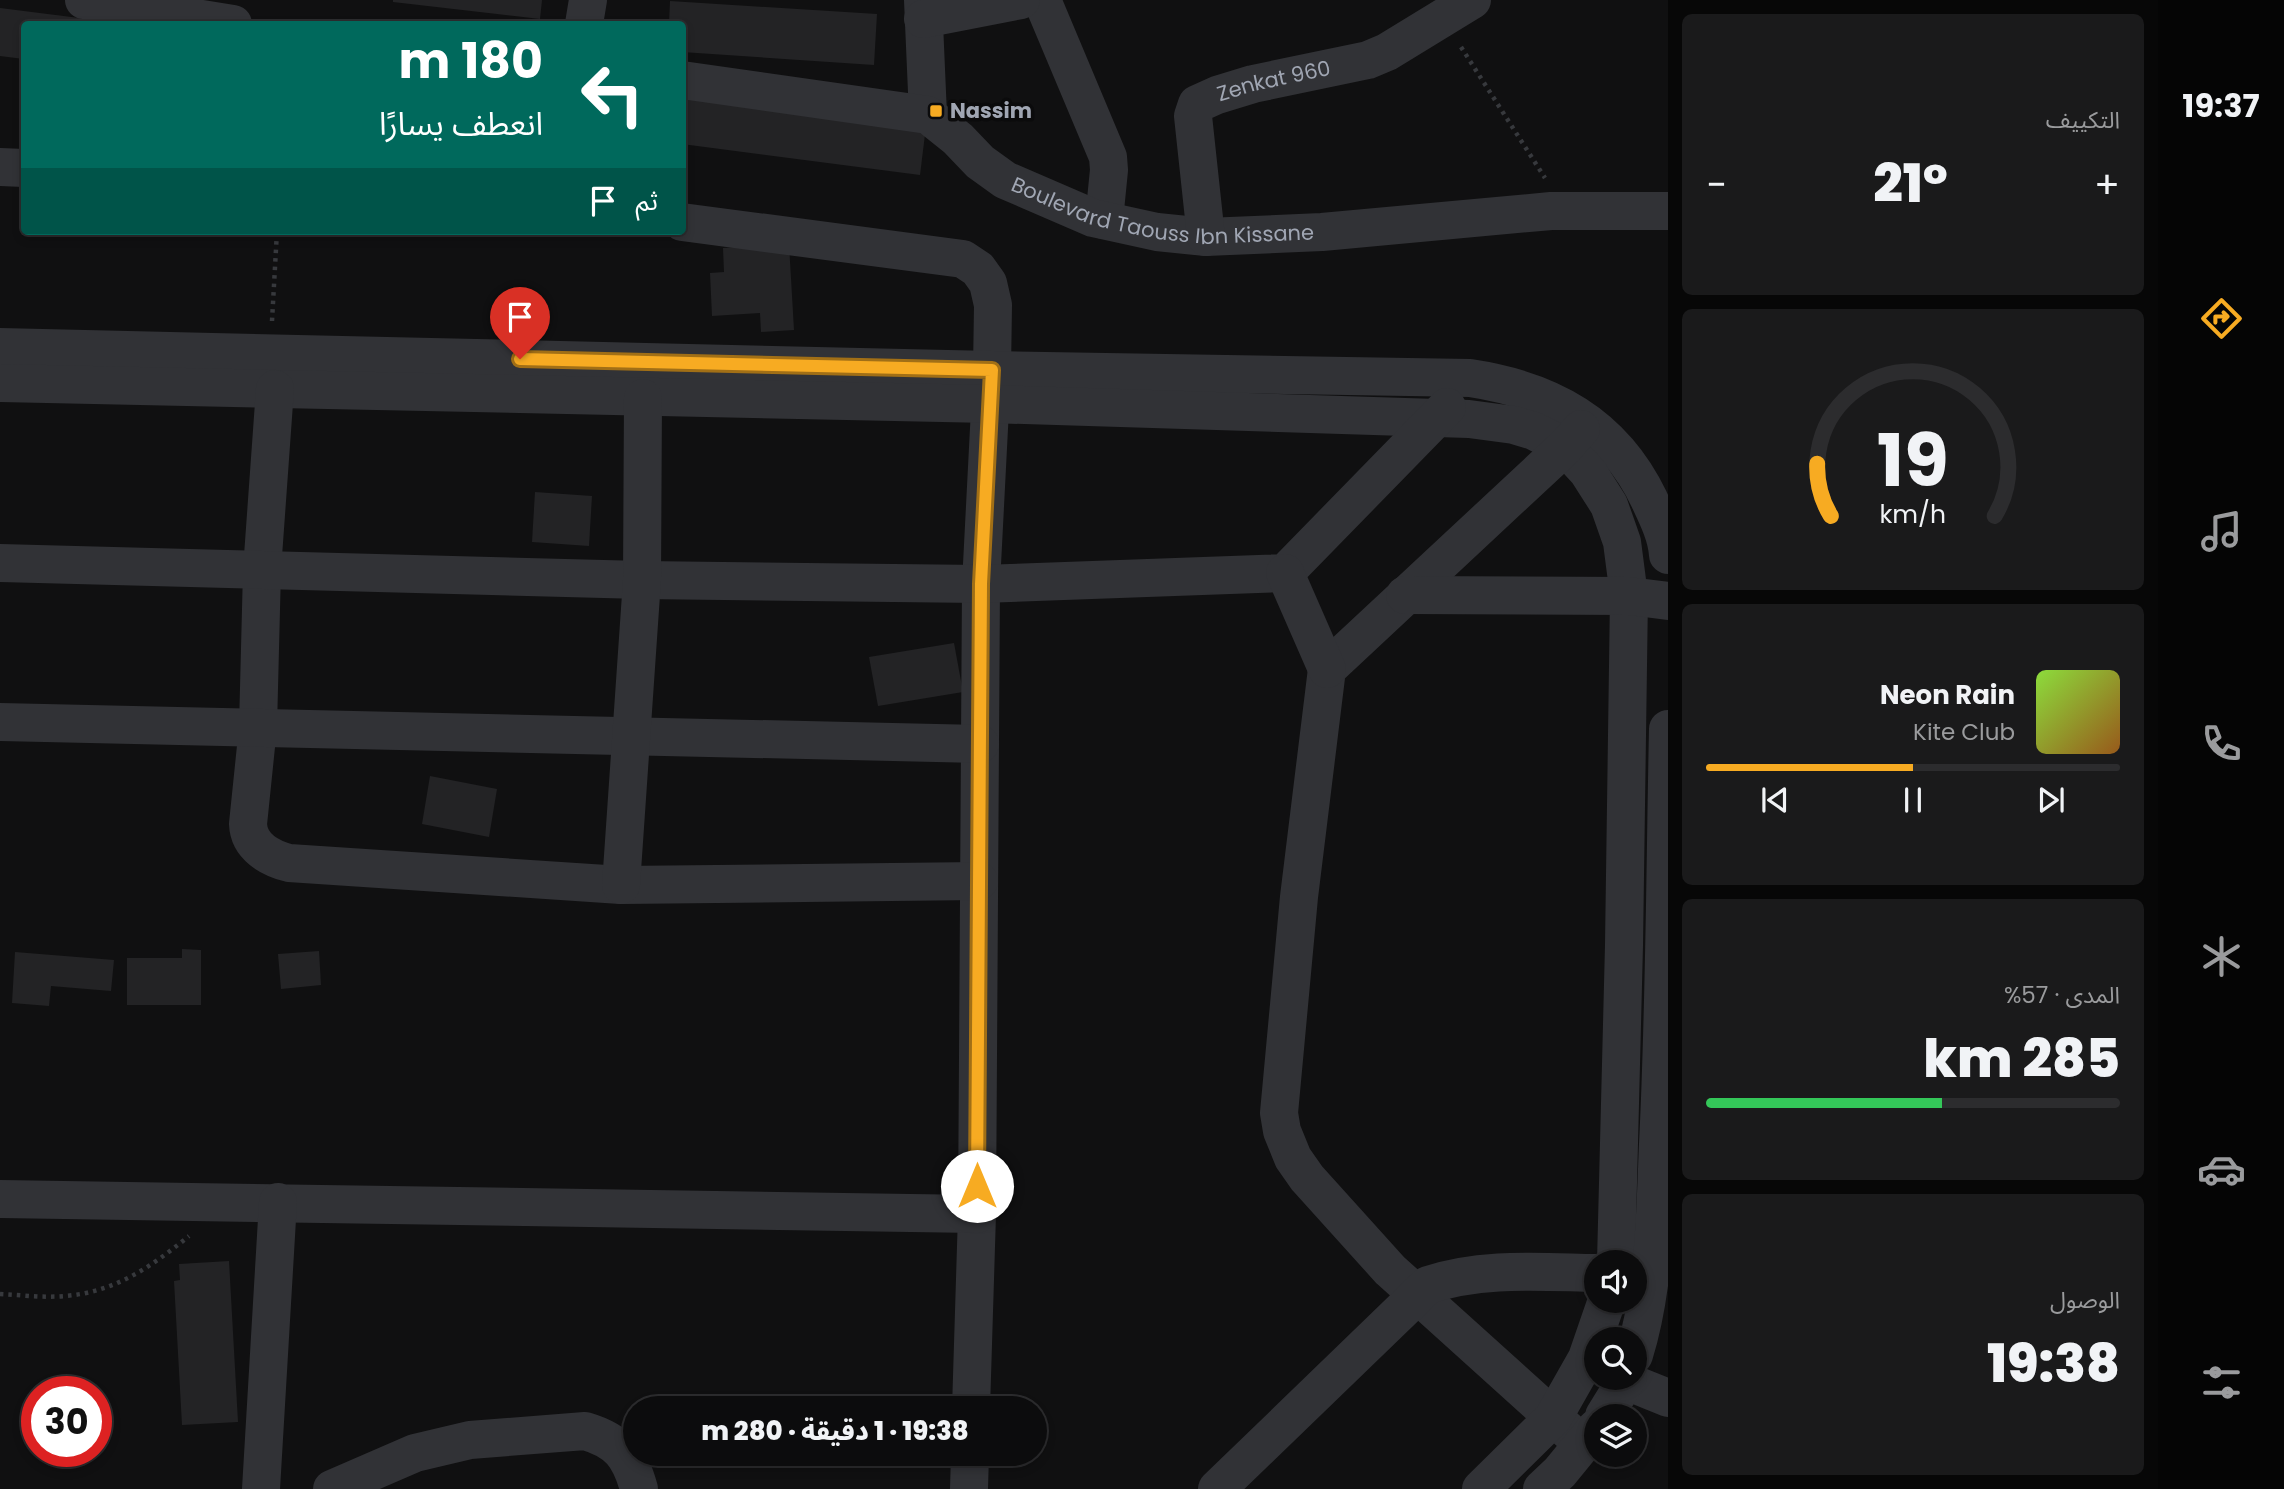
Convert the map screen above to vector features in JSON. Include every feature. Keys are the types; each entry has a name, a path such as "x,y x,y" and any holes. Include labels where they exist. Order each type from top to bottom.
{"street":[{"path":"84,0 214,21"},
{"path":"243,21 246,0"},
{"path":"584,21 588,0"},
{"path":"686,81 928,115 923,10 1021,0"},
{"path":"1042,0 1108,157 1104,220"},
{"name":"Zenkat 960","path":"1206,237 1193,116 1198,104 1253,84 1368,60 1387,52 1457,9"},
{"name":"Boulevard Taouss Ibn Kissane","path":"928,115 958,139 980,162 1005,180 1093,218 1157,232 1206,237 1322,232 1560,211 1668,211"},
{"path":"0,167 21,168"},
{"path":"686,223 962,259 978,269 991,290 991,387 981,584 977,1214 971,1396"},
{"path":"0,347 273,371 643,398 991,387 1470,378 1497,382 1546,397 1574,412 1576,434 1588,472 1609,505 1622,542 1629,596 1616,1250"},
{"path":"273,371 262,570 258,727 248,832 253,841 273,858 289,863 621,885 979,881"},
{"path":"0,383 273,371 991,387 1469,419 1514,425 1534,431 1608,439 1640,481 1657,515 1668,555"},
{"path":"0,562 642,580 981,584 1285,573 1438,418 1470,378"},
{"path":"621,885 642,580 643,398"},
{"path":"1327,669 1576,434"},
{"path":"1285,573 1327,669 1299,897 1279,1113 1282,1131 1293,1158 1307,1178 1390,1270 1553,1418 1584,1426"},
{"path":"1405,595 1629,596 1668,601"},
{"path":"0,722 980,744"},
{"path":"1645,1250 1662,1063 1668,729"},
{"path":"1624,945 1666,945"},
{"path":"0,1199 977,1214"},
{"path":"261,1489 278,1202"},
{"path":"1217,1489 1428,1285 1452,1277 1480,1273 1584,1273"},
{"path":"1481,1489 1553,1418 1587,1358 1603,1313"},
{"path":"1647,1383 1668,1398"},
{"path":"332,1489 415,1453 470,1440 585,1430 613,1443 626,1454 639,1489"},
{"path":"1542,1489 1560,1472 1584,1442"},
{"path":"969,1489 970,1466"}],"path":[{"path":"1457,9 1560,211"},
{"path":"273,371 277,235"},
{"path":"0,1294 62,1296 90,1293 135,1276 167,1255 229,1202"}],"building":[{"path":"393,0 542,0 540,19"},
{"path":"670,1 877,14 874,65 686,52 686,21 669,21"},
{"path":"0,8 103,21 21,21 21,59 0,56"},
{"path":"686,96 926,126 920,175 686,145"},
{"path":"789,244 794,330 761,332 760,313 712,316 710,273 724,272 723,248"},
{"path":"535,492 592,496 589,546 532,542"},
{"path":"954,643 963,692 878,706 869,657"},
{"path":"430,776 497,789 489,837 422,824"},
{"path":"182,949 201,950 201,1005 127,1005 127,958 182,958"},
{"path":"319,951 321,985 281,989 278,954"},
{"path":"15,952 114,960 111,991 51,986 49,1006 12,1003"},
{"path":"229,1261 238,1422 182,1425 174,1281 180,1280 179,1264"}],"place":[{"name":"Nassim","path":"936,111"}],"route":[{"path":"520,359 992,370 981,584 977,1186"}]}
